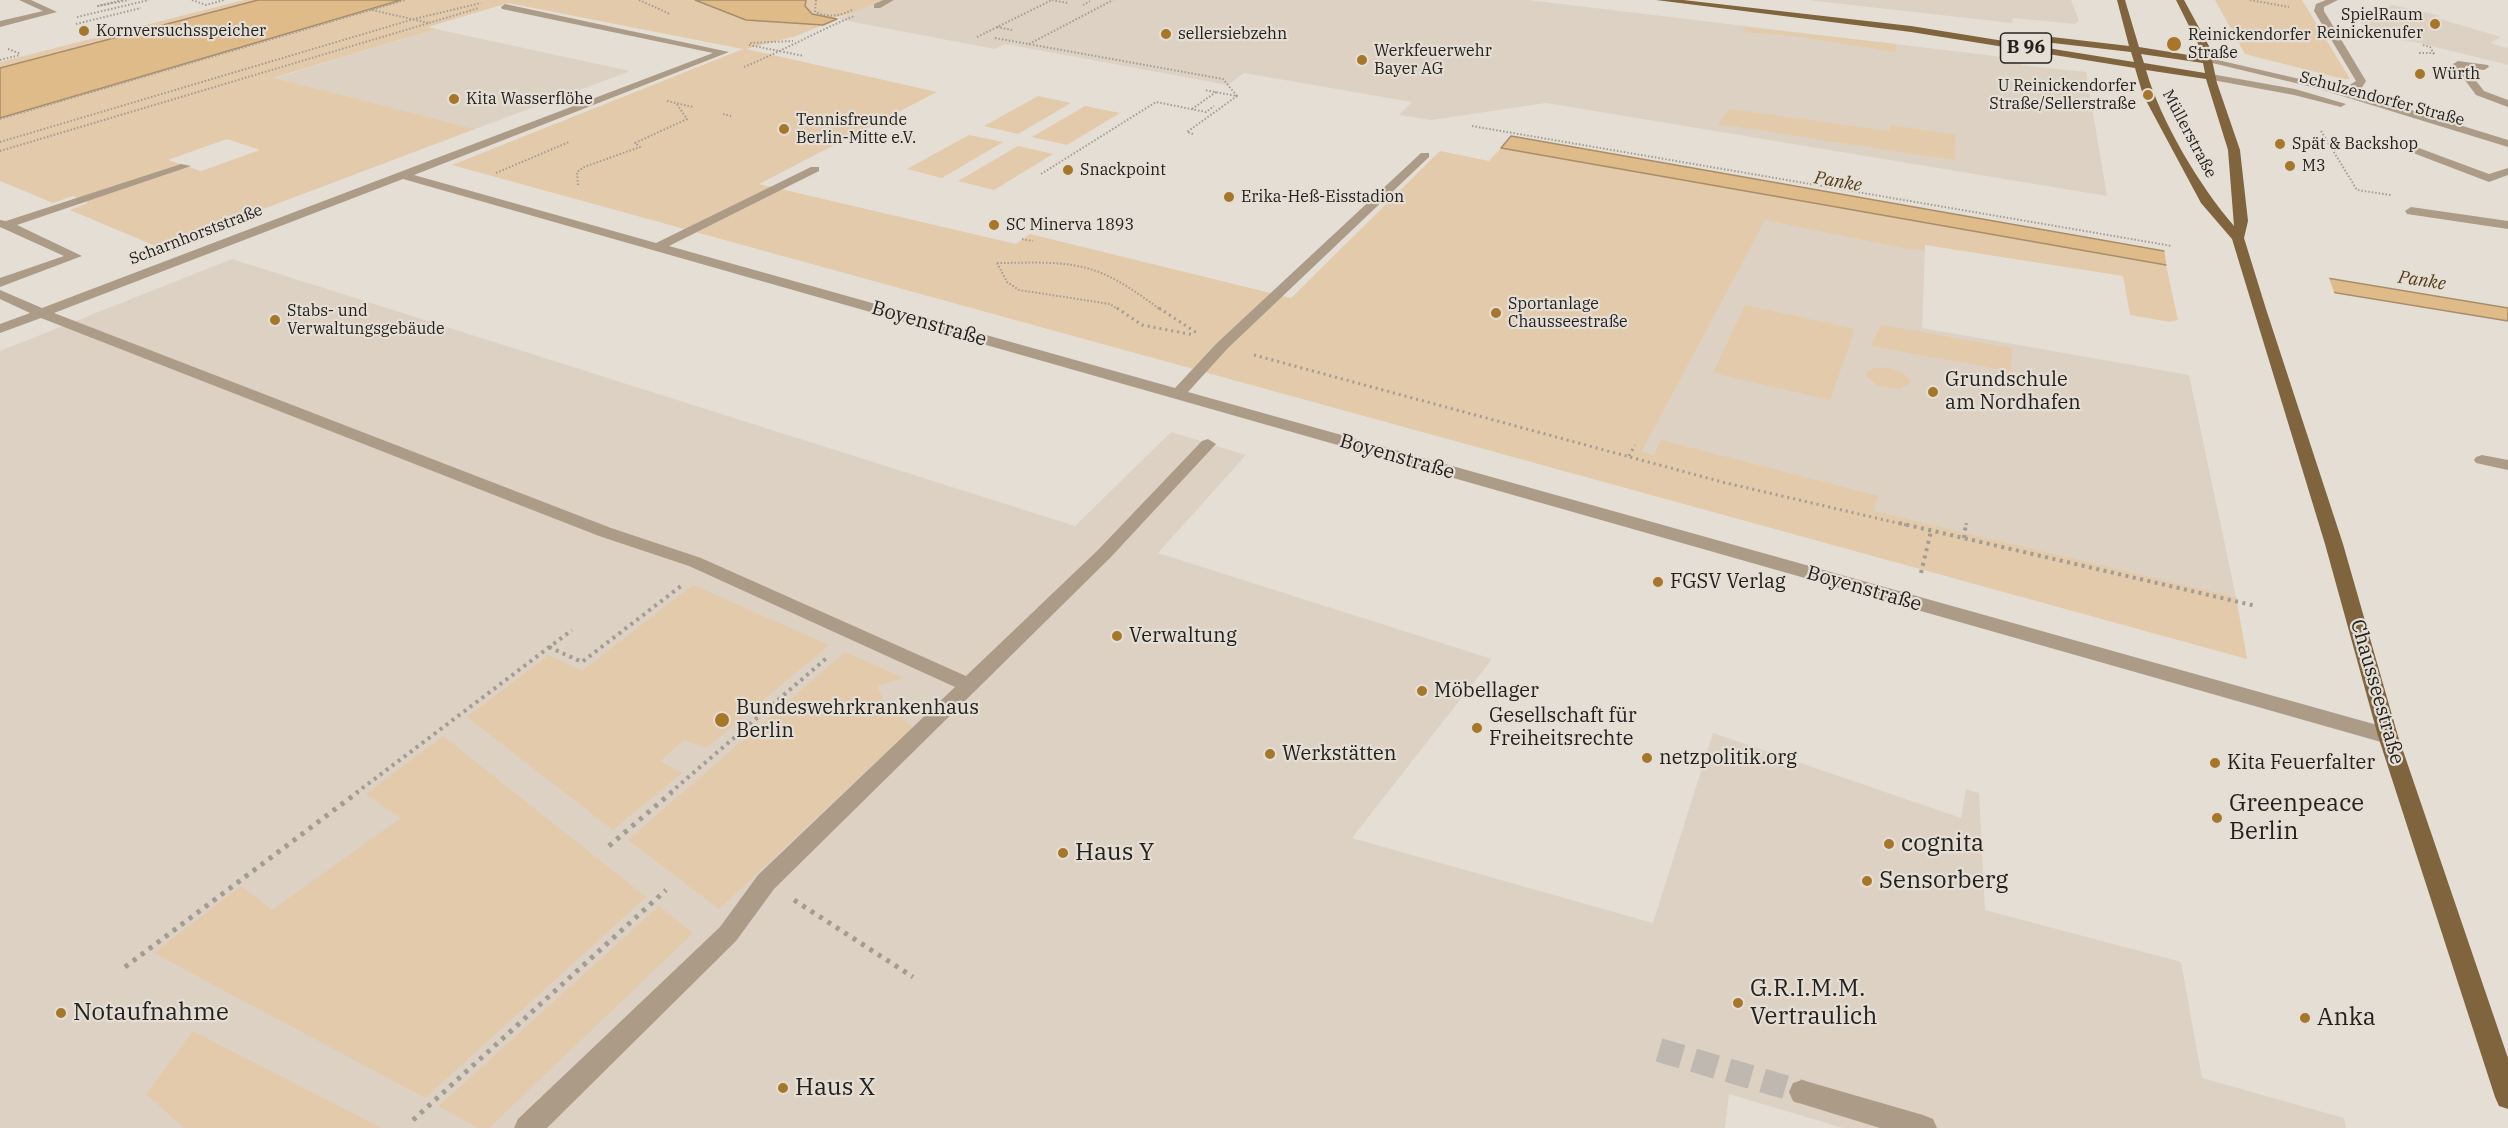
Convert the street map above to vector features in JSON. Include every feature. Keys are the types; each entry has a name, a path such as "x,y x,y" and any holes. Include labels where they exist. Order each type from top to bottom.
{"main road":[{"name":"B 96","path":"1660,0 1911,29 2211,77"},
{"name":"Müllerstraße","path":"2121,0 2138,50 2148,95 2207,203 2238,238 2248,273"},
{"name":"Müllerstraße","path":"2180,0 2209,61 2211,77 2234,150 2242,221 2238,238"},
{"name":"B 96","path":"1911,29 2053,38 2209,61"},
{"name":"Chausseestraße","path":"2248,273 2334,544 2388,736 2508,1097"}],"street":[{"path":"23,0 52,12"},
{"path":"877,6 890,0"},
{"path":"2334,0 2319,6 2319,11 2361,81 2357,87 2345,92"},
{"name":"Scharnhorststraße","path":"0,329 308,210 405,176 724,51 505,7"},
{"path":"0,24 52,12"},
{"name":"Schulzendorfer Straße","path":"2209,61 2270,73 2345,92 2508,144"},
{"path":"2484,67 2458,64 2480,93 2508,104"},
{"name":"Schulzendorfer Straße","path":"2211,77 2295,92 2508,150"},
{"path":"2404,146 2489,178 2508,171"},
{"path":"1177,395 1222,346 1425,154"},
{"path":"3,224 185,166"},
{"path":"657,247 815,169"},
{"name":"Boyenstraße","path":"405,176 2388,736"},
{"path":"2411,212 2508,225"},
{"path":"0,283 75,256 3,224"},
{"path":"0,294 42,313 605,532 706,567 969,685"},
{"path":"528,1128 728,934 766,882 1104,554 1208,444"},
{"path":"2482,460 2508,465"},
{"path":"1802,1092 1923,1128"}],"path":[{"path":"122,0 98,6 129,0"},
{"path":"52,12 69,19 149,0"},
{"path":"192,0 206,5 224,0"},
{"path":"0,119 405,0"},
{"path":"816,0 815,12 837,18 846,14"},
{"path":"977,37 1052,0 1067,3"},
{"path":"1028,44 1113,0"},
{"path":"2250,0 2289,7"},
{"path":"1083,5 1090,1"},
{"path":"0,142 414,20 480,3"},
{"path":"79,23 141,8 130,4"},
{"path":"0,151 488,6"},
{"path":"372,10 430,23"},
{"path":"782,51 795,41 845,20"},
{"path":"996,27 1012,30"},
{"path":"995,38 1222,79 1238,96"},
{"path":"795,41 743,44 804,56"},
{"path":"2419,53 2435,53"},
{"path":"0,60 21,54"},
{"path":"1204,90 1238,96"},
{"path":"1191,109 1216,92"},
{"path":"1224,99 1230,95"},
{"path":"1193,134 1186,132 1238,96"},
{"path":"667,100 693,107"},
{"path":"1041,174 1156,102 1213,113"},
{"path":"578,185 577,172 585,165 613,155 630,152 640,147 635,143 649,134 680,125 687,120 676,103"},
{"path":"1206,112 1214,106"},
{"path":"723,114 731,116"},
{"path":"1472,126 2172,246"},
{"path":"2321,131 2357,190 2376,193"},
{"path":"1037,229 1046,231"},
{"path":"1022,239 1033,242"},
{"path":"997,263 1054,264 1092,270 1119,282 1204,337 1142,325 1110,304 1019,290 1007,282 997,263"},
{"path":"1222,346 1722,482 2256,606"},
{"path":"1629,456 1635,446"},
{"path":"1964,538 1966,519"},
{"path":"1920,576 1931,531"},
{"path":"549,647 582,663 706,567"},
{"path":"125,967 572,630"},
{"path":"609,846 855,634"},
{"path":"766,882 913,977"},
{"path":"413,1120 666,891"}],"shaded area":[{"path":"244,0 258,0 0,68 0,62"},
{"path":"258,0 401,0 0,118 0,68"},
{"path":"401,0 695,0 746,20 823,25 796,36 746,49 937,92 759,184 1016,244 1030,234 1291,298 1440,151 1489,161 1501,148 2166,265 2178,320 2170,322 2130,315 2123,276 1925,245 1925,250 1909,249 1765,220 1642,451 1654,455 1661,440 1878,496 1873,511 2236,597 2247,659 452,165 743,49 508,3 428,27 436,29 273,78 475,129 160,248 70,210 88,203 73,196 53,203 0,181 0,118","holes":["227,139 260,150 201,171 168,160"]},
{"path":"695,0 806,0 805,6 812,14 837,19 823,25 746,20"},
{"path":"806,0 882,0 853,13 820,18 812,14 805,6"},
{"path":"882,0 1528,0 2020,59 2021,65 2086,72 2107,196 1546,103 1431,120 1399,115 1412,102 1244,73 1228,85 1005,44 995,49 837,19"},
{"path":"1807,0 2071,0 2079,21 2075,24 2013,18 2012,23"},
{"path":"2215,0 2302,0 2350,79 2245,54"},
{"path":"2393,5 2441,16 2433,17 2501,37 2490,43 2508,48 2508,65 2415,42 2371,37 2358,19"},
{"path":"1745,27 1896,44 1896,52 1794,36 1743,32"},
{"name":"Kita Wasserflöhe","path":"436,29 630,71 475,129 272,79"},
{"path":"1038,96 1071,103 1018,134 984,126"},
{"path":"1085,106 1120,113 1067,145 1032,137"},
{"path":"1729,109 1889,131 1891,125 1956,135 1954,160 1718,124"},
{"path":"969,135 1003,142 942,178 907,169"},
{"path":"1511,136 2164,251 2508,308 2508,321 2166,265 1501,148"},
{"path":"1018,146 1053,154 994,190 958,181"},
{"name":"Grundschule am Nordhafen","path":"1764,220 1925,250 1922,328 2189,375 2236,597 1727,477 1642,451"},
{"name":"Bundeswehrkrankenhaus Berlin","path":"232,259 1075,526 1171,432 1246,455 1158,553 1492,659 1352,838 1653,923 1713,733 1961,818 1966,789 1979,793 1985,910 2181,962 2202,1078 2344,1118 2346,1128 1843,1128 1729,1094 1725,1128 0,1128 0,351"},
{"path":"1745,305 1855,329 1830,400 1713,373"},
{"path":"1881,325 2012,348 2011,371 1871,346"},
{"path":"1874,368 1895,369 1911,382 1900,389 1879,386 1866,376 1867,372"},
{"path":"693,585 829,645 706,748 684,740 660,761 682,773 613,830 467,717 549,655 582,671"},
{"path":"845,652 904,678 877,686 886,706 913,727 719,909 628,840"},
{"path":"443,736 646,897 425,1098 154,953 241,886 272,910 401,818 366,794"},
{"path":"659,906 693,933 489,1128 478,1128 439,1106"},
{"path":"193,1031 381,1128 184,1128 146,1094"}],"pier":[{"path":"2164,248 2328,275 2335,295 2167,269"}],"tunnel":[{"path":"1659,1050 1802,1092"}],"place":[{"name":"SpielRaum Reinickenufer","path":"2435,24"},
{"name":"Kornversuchsspeicher","path":"84,31"},
{"name":"sellersiebzehn","path":"1166,34"},
{"name":"Reinickendorfer Straße","path":"2174,44"},
{"name":"Werkfeuerwehr Bayer AG","path":"1362,60"},
{"name":"Würth","path":"2420,74"},
{"name":"U Reinickendorfer Straße/Sellerstraße","path":"2148,95"},
{"name":"Kita Wasserflöhe","path":"454,99"},
{"name":"Tennisfreunde Berlin-Mitte e.V.","path":"784,129"},
{"name":"Spät & Backshop","path":"2280,144"},
{"name":"M3","path":"2290,166"},
{"name":"Snackpoint","path":"1068,170"},
{"name":"Erika-Heß-Eisstadion","path":"1229,197"},
{"name":"SC Minerva 1893","path":"994,225"},
{"name":"Sportanlage Chausseestraße","path":"1496,313"},
{"name":"Stabs- und Verwaltungsgebäude","path":"275,320"},
{"name":"Grundschule am Nordhafen","path":"1933,392"},
{"name":"FGSV Verlag","path":"1658,582"},
{"name":"Verwaltung","path":"1117,636"},
{"name":"Möbellager","path":"1422,691"},
{"name":"Bundeswehrkrankenhaus Berlin","path":"722,720"},
{"name":"Gesellschaft für Freiheitsrechte","path":"1477,728"},
{"name":"Werkstätten","path":"1270,754"},
{"name":"netzpolitik.org","path":"1647,758"},
{"name":"Kita Feuerfalter","path":"2215,763"},
{"name":"Greenpeace Berlin","path":"2217,818"},
{"name":"cognita","path":"1889,844"},
{"name":"Haus Y","path":"1063,853"},
{"name":"Sensorberg","path":"1867,881"},
{"name":"G.R.I.M.M. Vertraulich","path":"1738,1003"},
{"name":"Notaufnahme","path":"61,1013"},
{"name":"Anka","path":"2305,1018"},
{"name":"Haus X","path":"783,1088"}],"water label":[{"name":"Panke","path":"1838,182"},
{"name":"Panke","path":"2422,281"}]}
